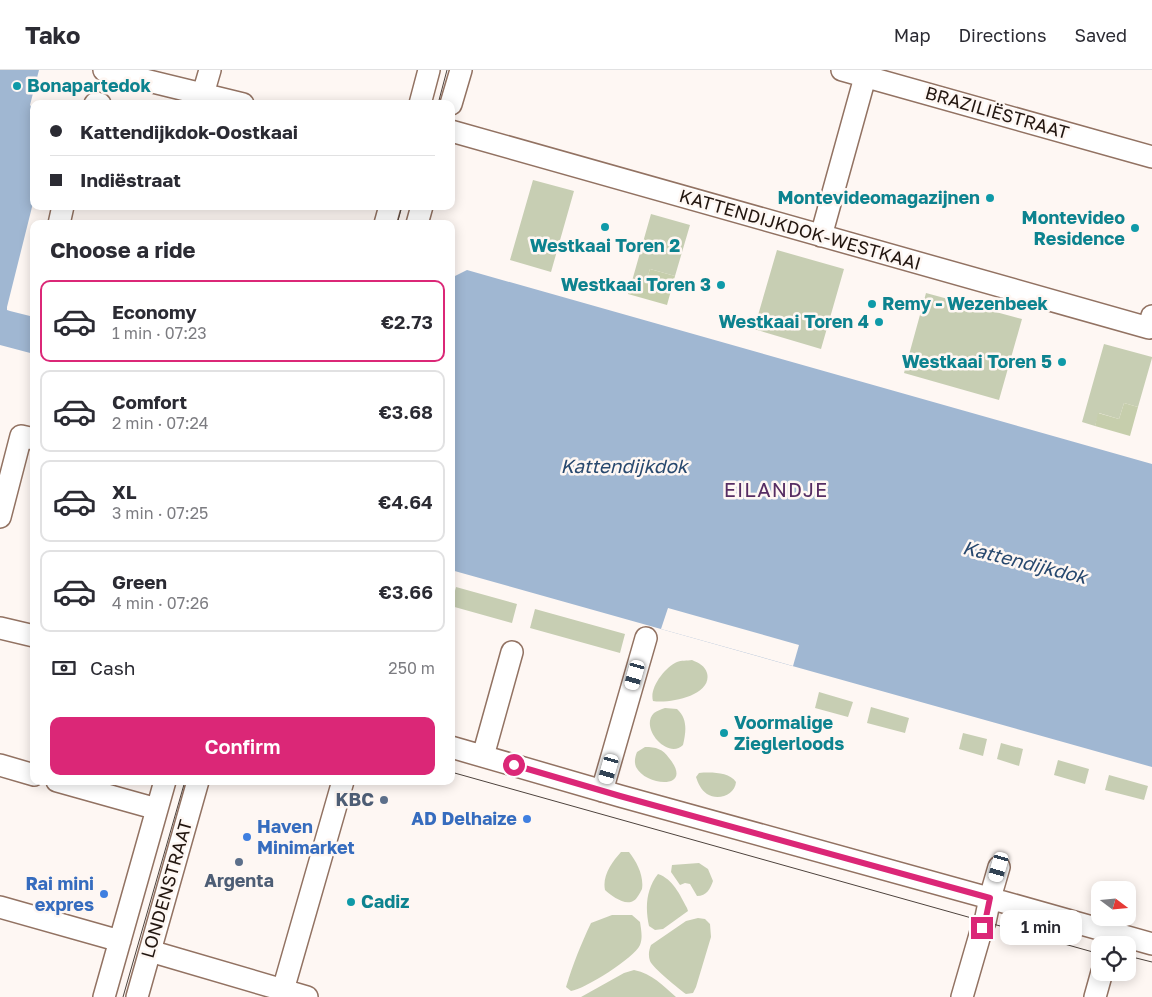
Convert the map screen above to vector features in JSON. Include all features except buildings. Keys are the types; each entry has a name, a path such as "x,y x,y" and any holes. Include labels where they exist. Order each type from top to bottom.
{"street":[{"path":"104,70 227,100"},
{"path":"203,94 210,70"},
{"path":"421,100 429,70"},
{"path":"452,100 461,70"},
{"name":"BRAZILIËSTRAAT","path":"842,70 866,73 1152,157"},
{"path":"820,236 866,73"},
{"name":"KATTENDIJKDOK-WESTKAAI","path":"455,132 820,236 1150,322"},
{"path":"0,517 27,437"},
{"path":"0,628 30,635"},
{"path":"602,791 646,638"},
{"path":"483,756 512,652"},
{"path":"455,748 602,791 990,898 1102,936"},
{"path":"0,765 30,774"},
{"path":"71,785 157,809"},
{"name":"LONDENSTRAAT","path":"104,997 115,939 164,785"},
{"name":"LONDENSTRAAT","path":"137,997 197,785"},
{"path":"282,994 342,785"},
{"path":"962,997 985,922 999,867"},
{"path":"0,907 115,939"},
{"path":"1136,942 1152,944"},
{"path":"150,951 282,994 308,997"},
{"path":"1095,997 1099,981"}],"green space":[{"path":"533,180 574,191 551,272 510,260"},
{"path":"651,214 690,225 675,276 650,269 645,285 632,281"},
{"path":"777,250 844,269 821,349 754,329"},
{"path":"650,269 675,276 667,305 628,294 632,281 645,284"},
{"path":"926,293 1022,319 999,400 904,373"},
{"path":"1104,344 1152,358 1138,407 1124,403 1119,419 1099,413 1095,426 1082,422"},
{"path":"1124,403 1138,407 1130,436 1095,426 1098,413 1119,419"},
{"path":"456,587 517,604 512,623 455,607"},
{"path":"535,609 625,634 620,653 530,628"},
{"path":"692,660 705,668 707,673 707,681 703,688 697,693 678,700 653,701 653,690 663,673 677,662"},
{"path":"819,692 853,702 848,717 815,708"},
{"path":"871,707 909,718 905,733 867,723"},
{"path":"665,708 677,709 685,721 683,745 677,749 663,745 657,740 650,726 650,719 654,713"},
{"path":"963,733 987,739 983,756 959,749"},
{"path":"1001,743 1023,749 1019,766 997,759"},
{"path":"645,747 659,749 667,755 675,768 676,776 673,780 666,782 658,781 649,779 641,774 636,767 635,760 637,752"},
{"path":"1058,760 1089,769 1085,784 1054,775"},
{"path":"699,773 724,774 736,782 735,787 725,796 711,796 700,786 696,777"},
{"path":"1109,775 1148,786 1144,800 1105,790"},
{"path":"621,852 629,852 637,865 642,879 642,889 635,900 631,902 622,901 612,896 605,890 604,885 606,874"},
{"path":"699,863 708,869 713,881 706,893 697,896 690,884 680,885 671,872 672,865"},
{"path":"658,874 672,884 688,911 663,929 655,930 649,926 647,899 651,886"},
{"path":"612,915 632,915 640,922 642,936 640,945 629,957 608,972 587,985 571,991 566,987 577,954 591,923"},
{"path":"698,918 705,919 710,924 711,937 696,987 693,993 686,994 652,964 649,959 649,951 651,945 686,921"},
{"path":"634,970 652,977 676,997 581,997 624,973"}],"water":[{"path":"0,70 39,70 30,100 31,210 7,307 7,310 30,316 30,353 0,345"},
{"name":"Kattendijkdok","path":"467,270 1152,464 1152,767 455,571 455,276"}],"pier":[{"path":"668,608 799,645 793,666 661,629"}],"tram line":[{"path":"439,100 447,70"},
{"path":"398,220 401,210"},
{"path":"455,773 1091,951"},
{"path":"123,997 184,785"},
{"path":"1136,958 1152,962"}],"place":[{"name":"Bonapartedok","path":"17,86"},
{"name":"Montevideomagazijnen","path":"990,198"},
{"name":"Westkaai Toren 2","path":"605,227"},
{"name":"Montevideo Residence","path":"1135,228"},
{"name":"Westkaai Toren 3","path":"721,285"},
{"name":"Remy - Wezenbeek","path":"872,304"},
{"name":"Westkaai Toren 4","path":"879,322"},
{"name":"Westkaai Toren 5","path":"1062,362"},
{"name":"Voormalige Zieglerloods","path":"724,733"},
{"name":"KBC","path":"384,800"},
{"name":"AD Delhaize","path":"527,819"},
{"name":"Haven Minimarket","path":"247,837"},
{"name":"Argenta","path":"239,862"},
{"name":"Rai mini expres","path":"104,894"},
{"name":"Cadiz","path":"351,902"}],"district":[{"name":"EILANDJE","path":"776,490"}],"route":[{"path":"514,765 990,898 982,928"}]}
